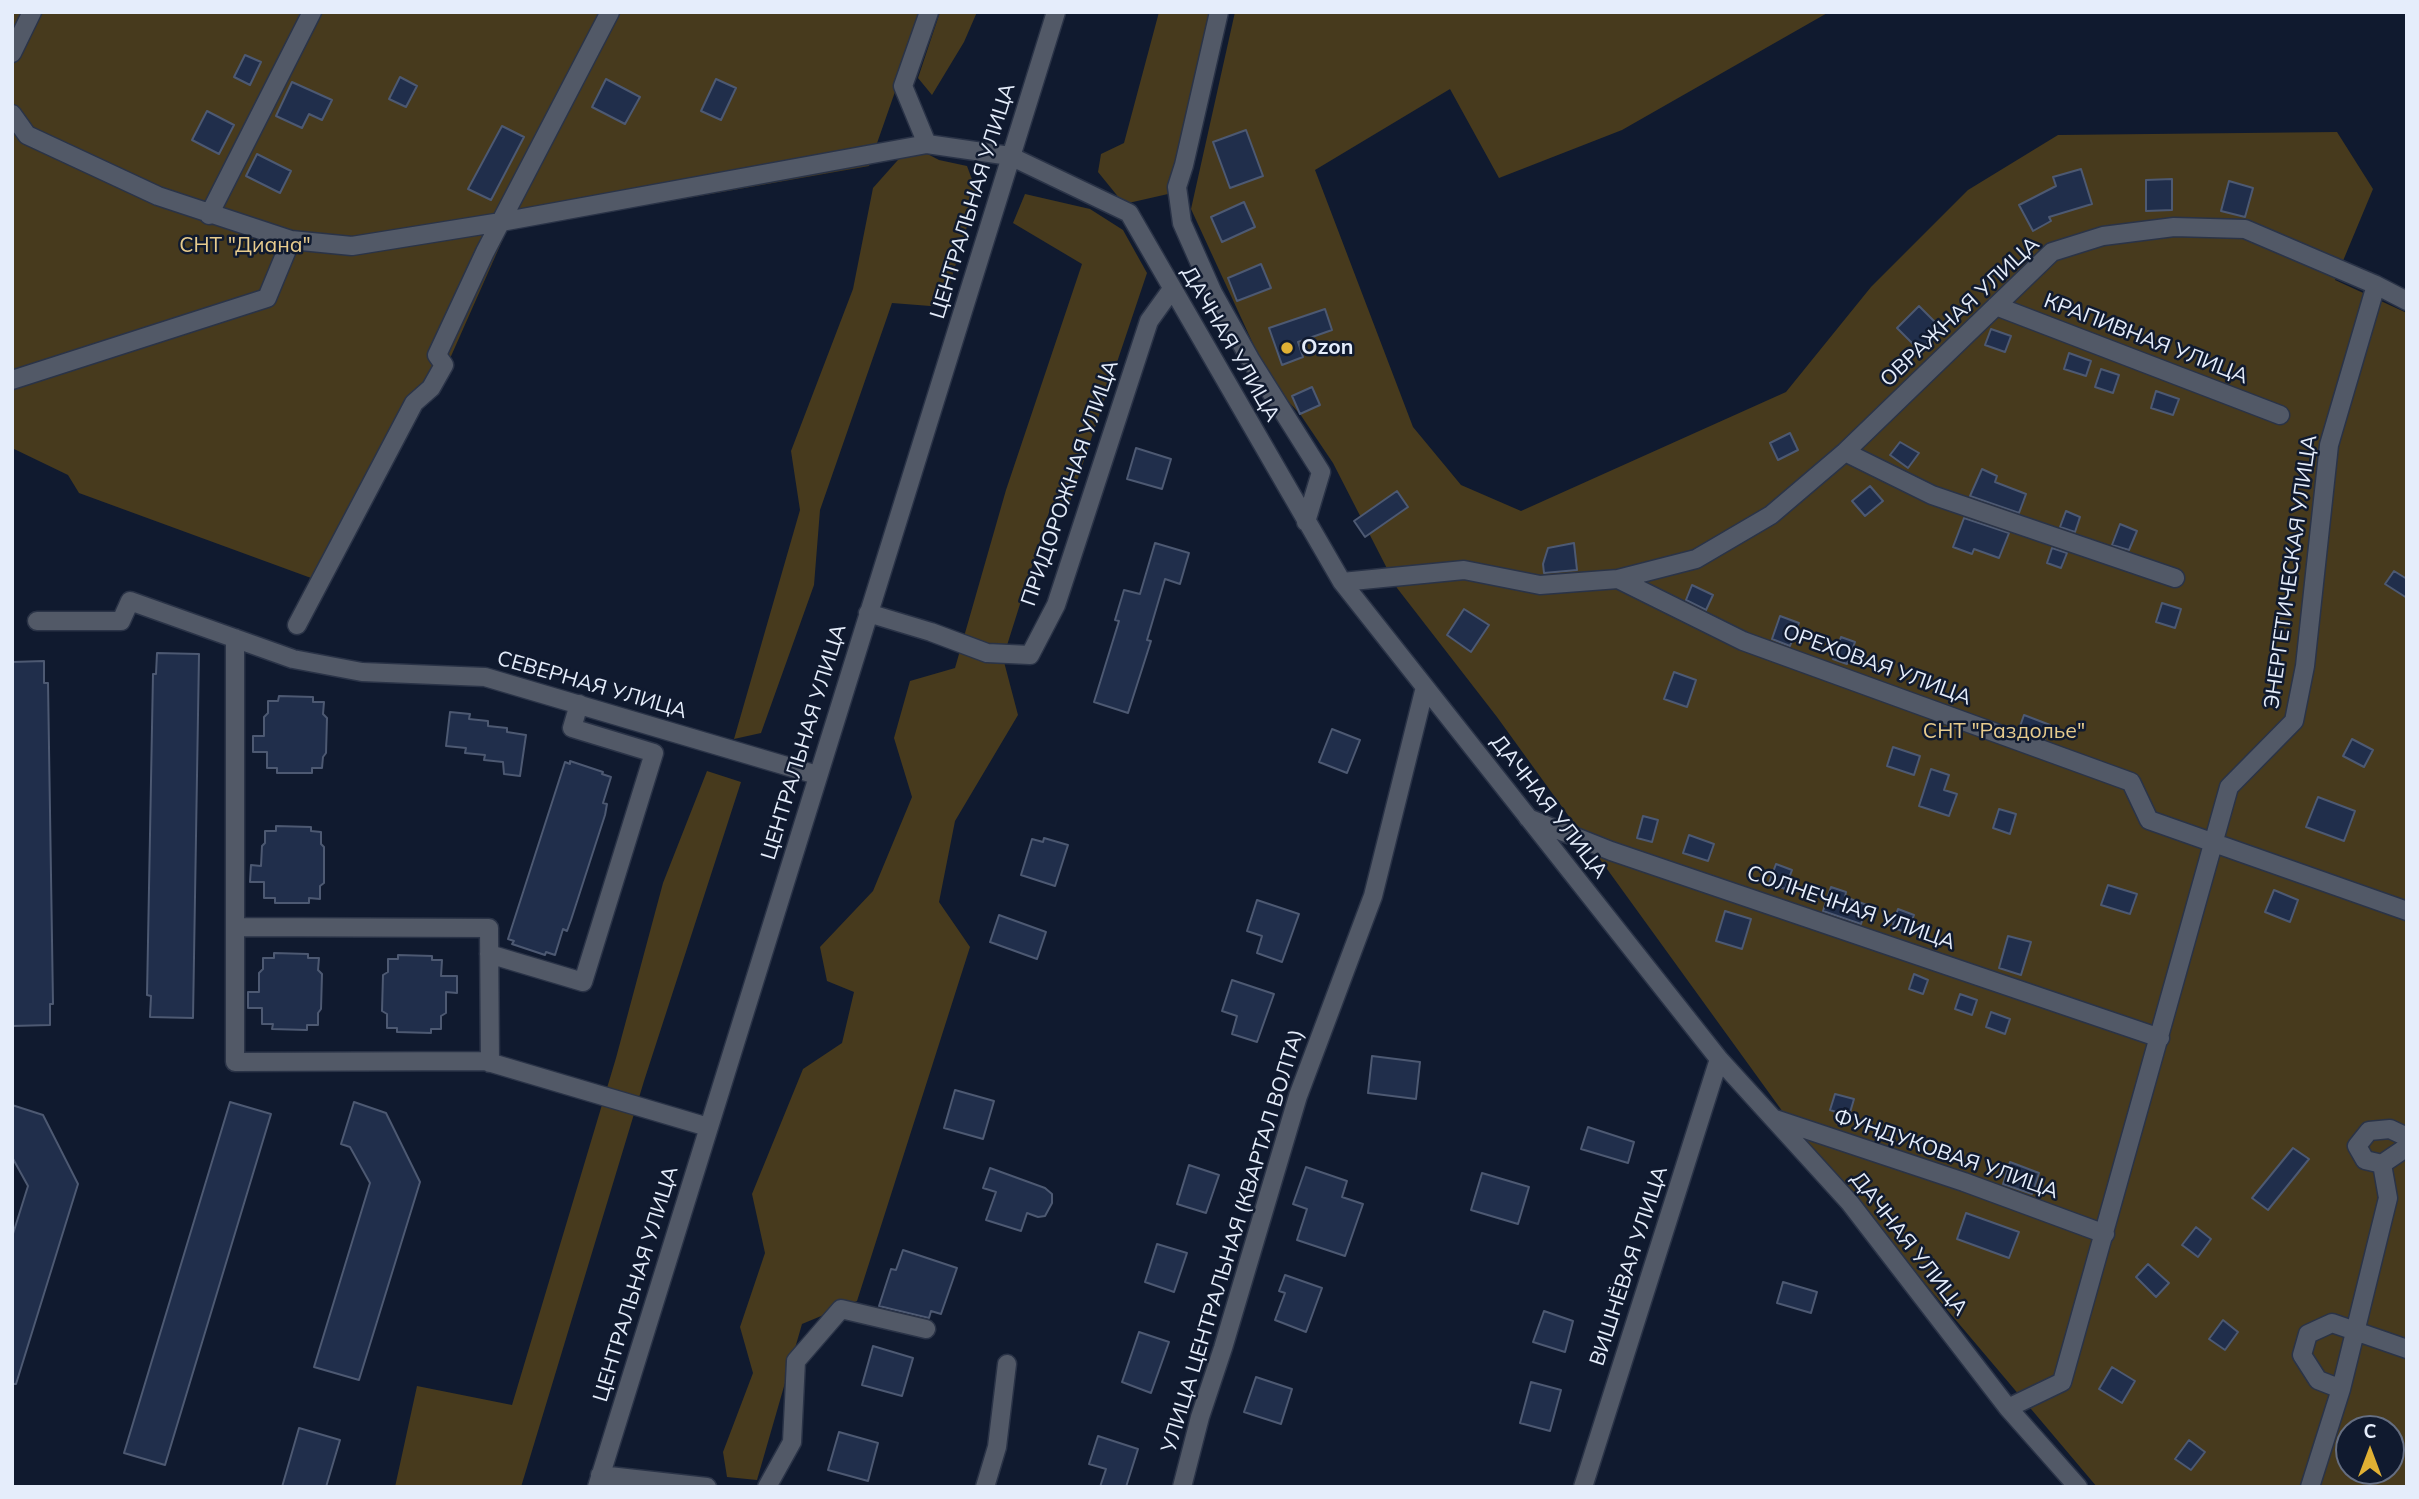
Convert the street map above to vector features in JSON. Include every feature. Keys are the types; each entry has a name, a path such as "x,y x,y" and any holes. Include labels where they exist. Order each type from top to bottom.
{"street":[{"path":"12,53 32,12"},
{"path":"209,215 312,12"},
{"path":"297,625 414,403 431,388 443,365 437,355 501,222 610,12"},
{"path":"927,144 903,86 929,12"},
{"name":"ЦЕНТРАЛЬНАЯ УЛИЦА","path":"599,1481 1056,12"},
{"path":"1219,12 1177,187 1182,223 1225,315 1321,472 1306,522"},
{"name":"ДАЧНАЯ УЛИЦА","path":"12,114 27,135 158,196 291,240 352,246 501,222 927,144 1010,156 1129,213 1342,582 1719,1059 1850,1203 2008,1408 2078,1487"},
{"name":"ОВРАЖНАЯ УЛИЦА","path":"1618,579 1696,559 1771,515 1845,452 2052,252 2103,236 2174,227 2245,229 2407,301"},
{"path":"12,380 267,298 291,240"},
{"name":"ЭНЕРГЕТИЧЕСКАЯ УЛИЦА","path":"2008,1408 2062,1382 2229,787 2294,721 2305,666 2329,445 2376,285"},
{"name":"ПРИДОРОЖНАЯ УЛИЦА","path":"868,613 987,653 1030,655 1056,605 1149,321 1172,289"},
{"name":"КРАПИВНАЯ УЛИЦА","path":"1996,306 2280,415"},
{"path":"1845,452 1932,495 2175,578"},
{"path":"1342,582 1464,570 1540,585 1618,579"},
{"name":"ОРЕХОВАЯ УЛИЦА","path":"1618,579 1744,642 2131,782 2149,820 2407,911"},
{"name":"СЕВЕРНАЯ УЛИЦА","path":"37,621 121,621 130,601 293,659 362,672 485,677 817,775"},
{"path":"235,638 235,1062 491,1063 708,1128"},
{"name":"УЛИЦА ЦЕНТРАЛЬНАЯ (КВАРТАЛ ВОЛТА)","path":"1182,1487 1200,1417 1297,1096 1373,896 1425,687"},
{"path":"489,954 583,982 654,753 572,728 579,705"},
{"name":"СОЛНЕЧНАЯ УЛИЦА","path":"1528,818 1611,851 2160,1038"},
{"path":"235,927 489,928 491,1063"},
{"name":"ВИШНЁВАЯ УЛИЦА","path":"1583,1487 1719,1059"},
{"name":"ФУНДУКОВАЯ УЛИЦА","path":"1772,1118 1964,1182 2105,1234"},
{"path":"2407,1137 2390,1129 2369,1131 2357,1146 2365,1160 2382,1164 2407,1147"},
{"path":"2310,1487 2341,1389 2388,1198 2382,1164"},
{"path":"767,1487 792,1442 796,1361 841,1309 926,1329"},
{"path":"2341,1389 2318,1380 2302,1355 2308,1334 2332,1323 2407,1349"},
{"path":"985,1487 996,1447 1007,1364"},
{"path":"599,1481 707,1487"}],"green space":[{"name":"СНТ \"Диана\"","path":"12,12 923,12 869,166 507,230 436,390 418,405 322,582 79,493 68,475 12,448"},
{"path":"940,12 977,12 964,42 932,95 918,78"},
{"path":"1159,12 1214,12 1182,149 1168,194 1124,204 1098,172 1101,154 1124,143"},
{"name":"СНТ \"Раздолье\"","path":"1235,12 1829,12 1622,130 1499,178 1450,89 1315,170 1413,427 1461,485 1521,511 1786,392 1871,287 1968,190 2058,135 2337,132 2373,189 2335,280 2407,313 2407,1487 2097,1487 1801,1137 1497,717 1397,588 1333,463 1300,414 1267,374 1191,209"},
{"path":"918,149 939,160 967,166 977,193 943,307 892,303 820,510 814,585 761,733 734,739 800,510 791,451 853,289 873,188 905,152"},
{"path":"1025,194 1090,209 1123,230 1147,273 1069,505 1051,506 1003,658 1018,715 955,821 939,902 970,947 857,1301 802,1324 757,1480 727,1477 723,1452 753,1373 740,1327 765,1253 752,1194 803,1069 842,1043 854,992 827,981 820,947 873,891 912,797 894,738 910,681 955,668 1006,490 1082,264 1013,223"},
{"path":"707,771 741,782 644,1081 521,1487 395,1487 417,1386 512,1405 616,1058 663,883"}],"building":[{"path":"245,55 261,62 250,85 234,77"},
{"path":"400,77 417,86 406,107 389,99"},
{"path":"606,79 640,97 625,124 592,107"},
{"path":"716,79 736,88 721,120 701,111"},
{"path":"292,82 332,100 322,120 309,114 302,128 276,116"},
{"path":"207,111 234,125 219,154 192,140"},
{"path":"502,126 524,137 491,200 468,189"},
{"path":"1246,130 1263,176 1230,188 1213,142"},
{"path":"257,154 291,171 280,193 246,176"},
{"path":"2081,169 2092,204 2049,217 2051,221 2033,231 2019,205 2056,186 2053,177"},
{"path":"2172,179 2172,210 2146,211 2146,180"},
{"path":"2229,181 2253,188 2245,217 2221,211"},
{"path":"1244,202 1255,227 1222,242 1211,217"},
{"path":"1261,264 1271,288 1237,301 1228,278"},
{"path":"1919,306 1942,329 1920,351 1897,328"},
{"path":"1325,309 1332,330 1298,342 1303,357 1282,365 1269,328"},
{"path":"1991,329 2011,336 2005,352 1985,345"},
{"path":"2069,353 2091,361 2086,376 2064,369"},
{"path":"2101,369 2119,375 2113,393 2095,387"},
{"path":"1312,387 1320,405 1300,414 1292,396"},
{"path":"2156,391 2179,399 2173,415 2151,408"},
{"path":"1790,433 1798,450 1778,460 1770,443"},
{"path":"1900,442 1919,453 1908,468 1890,455"},
{"path":"1136,448 1171,459 1162,489 1127,479"},
{"path":"1982,469 1997,476 1995,482 2026,494 2019,513 1970,496"},
{"path":"1870,486 1883,501 1865,516 1852,501"},
{"path":"1397,491 1408,507 1365,537 1354,521"},
{"path":"2066,511 2080,517 2075,532 2060,527"},
{"path":"1964,518 2009,533 1999,558 1974,549 1972,554 1953,547"},
{"path":"2120,524 2137,531 2129,550 2112,545"},
{"path":"1155,543 1189,553 1180,584 1165,579 1147,640 1151,641 1128,713 1094,702 1119,621 1115,620 1124,590 1140,594"},
{"path":"1574,543 1577,570 1544,573 1543,564 1548,548"},
{"path":"2052,548 2067,553 2061,568 2047,563"},
{"path":"2394,571 2407,579 2407,598 2385,584"},
{"path":"1692,585 1713,595 1706,610 1686,600"},
{"path":"2162,603 2181,609 2175,628 2156,622"},
{"path":"1464,609 1489,625 1471,652 1447,635"},
{"path":"1780,616 1799,623 1790,646 1772,639"},
{"path":"1841,637 1855,642 1847,664 1833,659"},
{"path":"157,653 199,654 193,1018 150,1017 151,996 147,995 153,674 156,674"},
{"path":"44,661 44,683 48,683 53,1004 50,1004 50,1025 12,1026 12,662"},
{"path":"1674,672 1696,680 1687,707 1664,699"},
{"path":"279,696 313,697 313,702 324,702 323,714 327,718 326,753 322,768 312,768 312,773 277,773 277,768 267,768 267,752 253,752 253,736 264,736 264,717 268,713 268,701 278,701"},
{"path":"450,712 470,714 469,719 488,721 488,726 507,728 507,732 526,735 520,776 504,774 503,762 484,760 485,755 465,753 466,748 446,746"},
{"path":"2024,715 2050,725 2045,739 2019,729"},
{"path":"1332,729 1360,740 1347,773 1319,762"},
{"path":"2352,739 2373,750 2364,767 2343,756"},
{"path":"1893,747 1920,756 1914,775 1887,766"},
{"path":"570,761 611,777 603,803 607,804 605,815 567,931 563,929 555,955 546,952 545,955 512,944 514,941 508,939 565,762 570,764"},
{"path":"1931,769 1949,775 1944,790 1957,794 1949,816 1919,806"},
{"path":"2318,797 2355,811 2344,841 2306,827"},
{"path":"1999,809 2016,814 2010,834 1993,828"},
{"path":"1643,816 1658,820 1652,842 1637,838"},
{"path":"276,826 311,827 311,831 321,832 321,844 324,847 324,883 320,886 320,899 309,898 309,903 275,903 275,898 264,898 264,882 250,882 251,865 261,866 265,831 276,831"},
{"path":"1689,835 1714,844 1708,861 1683,853"},
{"path":"1044,838 1068,845 1055,886 1021,875 1032,839 1043,842"},
{"path":"1776,864 1792,870 1785,889 1769,883"},
{"path":"2108,885 2137,894 2130,914 2101,905"},
{"path":"1831,887 1846,892 1845,897 1867,905 1861,924 1823,911"},
{"path":"2274,890 2298,900 2290,922 2265,912"},
{"path":"1257,900 1299,914 1282,962 1257,953 1262,936 1247,931"},
{"path":"1898,909 1914,915 1907,933 1892,927"},
{"path":"1725,911 1751,919 1742,949 1716,941"},
{"path":"999,915 1046,932 1037,959 990,942"},
{"path":"2008,936 2031,942 2021,975 1999,968"},
{"path":"274,953 308,954 308,958 319,958 318,970 322,974 318,1025 307,1025 307,1030 272,1029 273,1024 262,1024 262,1008 248,1008 248,992 259,992 259,973 263,969 263,958 274,958"},
{"path":"398,955 432,956 432,960 442,960 441,976 457,976 457,993 446,992 446,1013 441,1016 441,1029 431,1029 431,1033 397,1032 397,1028 387,1028 387,1014 382,1011 383,975 388,972 388,959 398,959"},
{"path":"1914,974 1928,980 1923,994 1909,989"},
{"path":"1232,980 1274,994 1257,1042 1232,1034 1237,1016 1222,1011"},
{"path":"1960,994 1977,1000 1972,1015 1955,1009"},
{"path":"1991,1012 2010,1019 2005,1034 1986,1027"},
{"path":"1372,1056 1420,1062 1416,1099 1368,1093"},
{"path":"955,1090 994,1101 983,1139 944,1128"},
{"path":"1835,1094 1854,1099 1849,1116 1830,1110"},
{"path":"230,1102 271,1114 165,1465 124,1453"},
{"path":"354,1102 386,1113 420,1182 359,1380 314,1367 370,1183 350,1147 341,1144"},
{"path":"12,1105 43,1115 78,1184 16,1384 12,1384 12,1237 28,1186 12,1157"},
{"path":"1588,1127 1634,1142 1628,1163 1581,1149"},
{"path":"2293,1148 2309,1159 2268,1210 2252,1198"},
{"path":"2010,1162 2039,1173 2032,1194 2003,1184"},
{"path":"1189,1165 1219,1175 1206,1213 1177,1204"},
{"path":"1306,1167 1347,1181 1342,1197 1363,1204 1345,1256 1297,1240 1307,1209 1293,1204"},
{"path":"990,1168 1045,1188 1052,1194 1052,1203 1045,1216 1038,1217 1027,1213 1021,1231 986,1220 996,1192 983,1188"},
{"path":"1482,1173 1529,1187 1518,1224 1471,1210"},
{"path":"1966,1213 2019,1232 2009,1258 1957,1239"},
{"path":"2196,1227 2211,1239 2198,1257 2182,1245"},
{"path":"1157,1244 1187,1253 1174,1292 1145,1282"},
{"path":"903,1250 957,1268 941,1314 931,1311 929,1318 879,1306 891,1269 896,1270"},
{"path":"2148,1264 2169,1283 2156,1297 2136,1277"},
{"path":"1285,1275 1322,1288 1306,1332 1275,1320 1285,1293 1279,1291"},
{"path":"1783,1282 1817,1292 1811,1313 1777,1303"},
{"path":"1544,1311 1573,1321 1565,1352 1533,1342"},
{"path":"2223,1320 2238,1332 2225,1350 2209,1339"},
{"path":"1139,1332 1169,1342 1151,1393 1122,1382"},
{"path":"873,1346 913,1358 902,1396 862,1385"},
{"path":"2112,1367 2135,1381 2122,1403 2099,1389"},
{"path":"1256,1377 1292,1389 1281,1424 1244,1412"},
{"path":"1531,1382 1561,1390 1550,1431 1520,1423"},
{"path":"299,1428 340,1440 326,1487 282,1487"},
{"path":"839,1432 878,1443 868,1481 828,1470"},
{"path":"1098,1436 1138,1449 1126,1487 1100,1487 1106,1469 1089,1464"},
{"path":"2189,1440 2205,1452 2191,1470 2175,1459"}],"place":[{"name":"Ozon","path":"1287,348"}]}
